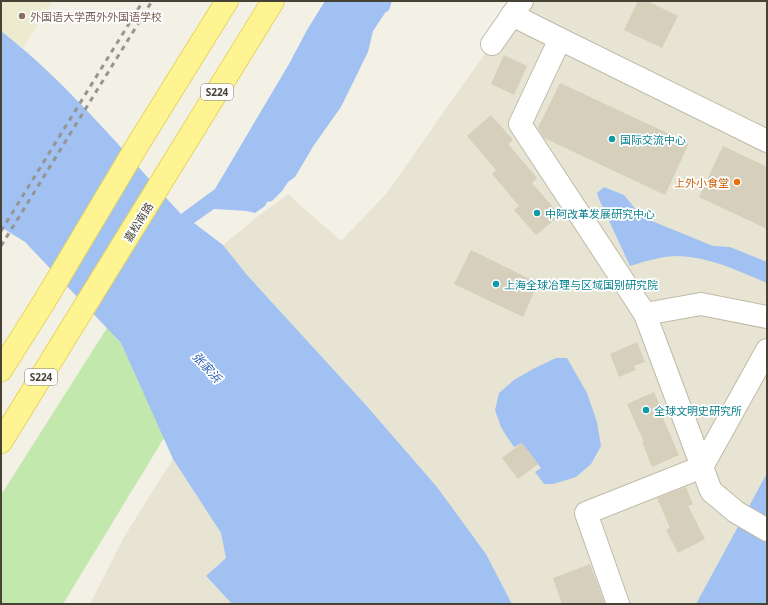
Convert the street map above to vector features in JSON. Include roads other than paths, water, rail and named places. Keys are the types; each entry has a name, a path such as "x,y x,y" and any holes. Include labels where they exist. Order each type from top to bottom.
{"main road":[{"path":"1,370 227,1"},
{"name":"嘉松南路","path":"1,442 273,1"}],"street":[{"path":"492,44 517,8 560,39 767,141"},
{"path":"560,39 520,124 645,314 711,491 736,512 767,530"},
{"path":"645,314 701,304 767,317"},
{"path":"618,604 586,512 702,467 767,350"}],"water":[{"name":"张家浜","path":"325,1 392,1 389,10 385,13 373,31 368,52 341,107 314,145 295,177 288,182 282,191 272,201 267,202 265,206 255,213 247,211 214,209 194,223 223,245 247,275 365,404 437,487 486,554 512,604 232,604 206,576 226,558 221,533 173,459 121,343 25,242 1,227 1,31 26,51 72,95 181,214 215,189"},
{"path":"604,187 624,195 642,217 713,246 730,247 767,262 767,283 724,265 690,257 666,257 630,266 597,193"},
{"path":"556,358 567,358 587,393 597,422 601,446 591,464 576,477 553,484 544,484 535,472 541,468 522,443 514,447 501,427 495,410 499,393 514,380"},
{"path":"767,473 767,604 696,604"}],"railway":[{"path":"1,231 143,1"},
{"path":"1,246 152,1"}],"place":[{"name":"外国语大学西外外国语学校","path":"22,16"},
{"name":"国际交流中心","path":"612,139"},
{"name":"上外小食堂","path":"737,182"},
{"name":"中阿改革发展研究中心","path":"537,213"},
{"name":"上海全球冶理与区域国别研究院","path":"496,284"},
{"name":"全球文明史研究所","path":"646,410"}]}
